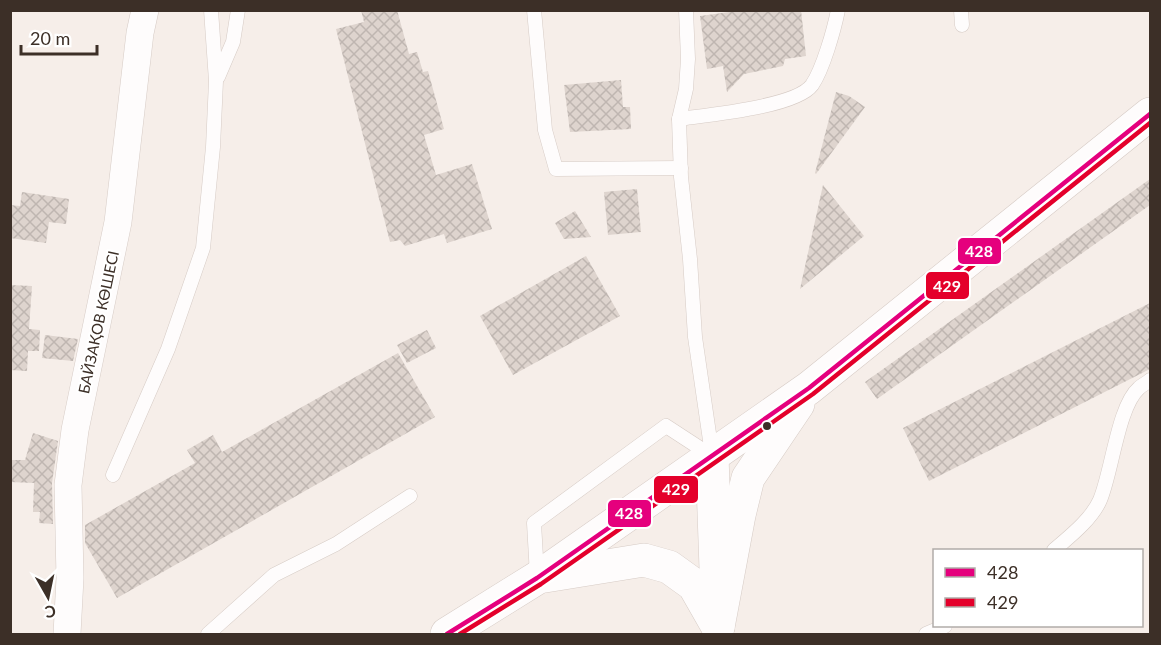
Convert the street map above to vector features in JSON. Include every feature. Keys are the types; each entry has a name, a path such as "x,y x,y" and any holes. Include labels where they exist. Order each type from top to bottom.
{"main road":[{"path":"447,634 537,578 809,388 1150,114"},
{"path":"718,631 748,478 809,388"},
{"path":"712,456 718,631"},
{"path":"537,578 644,560 652,562 669,567 694,585 718,631"}],"street":[{"name":"БАЙЗАҚОВ КӨШЕСІ","path":"67,634 70,578 70,474 75,430 118,222 145,10"}],"lane":[{"path":"113,475 168,349 203,248 213,147 216,81 211,10"},
{"path":"216,81 233,42 238,10"},
{"path":"534,10 545,130 556,169 681,168"},
{"path":"686,10 688,59 686,89 679,119 681,168 695,338 712,456"},
{"path":"679,119 783,102 811,86 825,55 838,10"},
{"path":"961,10 962,25"},
{"path":"1055,549 1076,532 1099,502 1111,467 1125,412 1137,389 1150,380"},
{"path":"537,578 534,523 666,426 712,456"},
{"path":"208,634 274,575 336,544 410,496"},
{"path":"926,634 943,627"}],"building":[{"path":"361,10 397,10 409,54 417,52 423,72 428,71 444,129 424,135 436,175 472,164 492,229 447,243 444,234 405,246 400,240 390,242 336,29 364,22"},
{"path":"744,10 801,10 806,56 785,59 783,66 744,74 727,92 723,66 707,69 700,16"},
{"path":"621,80 623,107 630,107 631,129 570,132 564,85"},
{"path":"836,92 849,96 865,107 816,174 815,173"},
{"path":"1150,179 1150,205 877,399 865,382"},
{"path":"823,185 864,236 800,289"},
{"path":"637,189 641,232 608,235 604,192"},
{"path":"22,192 69,199 66,224 49,222 46,243 10,238 10,205 20,206"},
{"path":"575,211 591,237 564,239 555,223"},
{"path":"586,256 620,316 513,375 480,316"},
{"path":"10,285 32,286 29,329 40,330 39,351 28,351 27,371 10,370"},
{"path":"1150,303 1150,369 929,481 903,428"},
{"path":"427,330 436,348 407,363 397,345"},
{"path":"45,335 78,339 73,361 42,358"},
{"path":"398,353 435,417 117,598 85,543 85,525 195,463 187,450 213,435 222,452"},
{"path":"33,433 58,441 52,483 53,524 39,523 40,512 33,512 34,483 10,482 10,460 25,460"}],"transit line":[{"name":"428","path":"447,634 537,578 809,388 1150,114"},
{"name":"429","path":"460,634 541,584 813,394 1150,123"}]}
